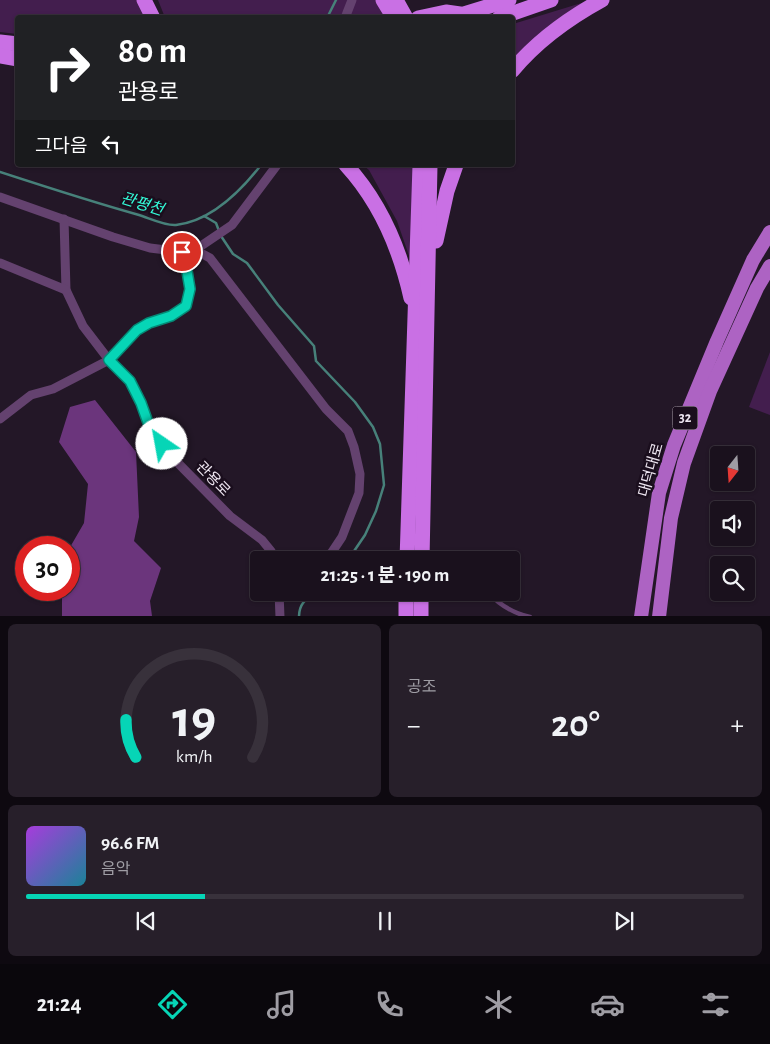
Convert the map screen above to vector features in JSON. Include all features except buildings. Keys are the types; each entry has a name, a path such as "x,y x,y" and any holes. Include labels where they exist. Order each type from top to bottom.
{"highway":[{"path":"144,0 152,15"},
{"path":"383,0 392,15"},
{"path":"396,0 404,15"},
{"path":"461,15 509,0"},
{"path":"508,15 551,0"},
{"path":"515,68 541,42 562,25 602,0"},
{"path":"432,15 446,12 455,15"},
{"path":"0,42 15,44"},
{"path":"0,56 15,58"},
{"path":"348,167 366,189 396,249 409,289 415,332"},
{"path":"408,551 420,167"},
{"path":"422,551 430,167"},
{"path":"428,292 438,231 447,192 455,167"},
{"path":"406,601 406,616"},
{"path":"421,601 421,616"}],"main road":[{"name":"대덕대로","path":"640,616 659,493 674,446 753,260 770,232"},
{"name":"대덕대로","path":"659,616 670,518 684,462 710,391 757,288 770,266"}],"street":[{"path":"346,15 352,0"},
{"path":"0,197 113,238 150,248 182,252 199,248 232,225 276,167"},
{"path":"0,263 66,290 64,219"},
{"path":"199,248 210,258 326,409 348,431 360,474 359,493 342,537 333,551"},
{"path":"0,419 31,395 53,388 109,360 137,330 149,323 171,316 186,306 190,289 182,252"},
{"name":"관용로","path":"66,290 83,326 109,360 130,381 141,403 151,431 173,458 230,516 262,540 270,551"},
{"path":"280,601 280,616"}],"lane":[{"path":"497,601 515,613 530,616"}],"shaded area":[{"path":"0,0 141,0 147,15 15,15 15,34 0,32"},
{"path":"158,0 349,0 344,15 164,15"},
{"path":"354,0 379,0 389,15 349,15"},
{"path":"588,1 515,61 515,23"},
{"path":"365,167 415,167 413,267 397,221 369,170"},
{"path":"770,352 770,415 749,407"},
{"path":"95,400 136,452 139,517 134,541 161,568 150,601 152,616 62,616 62,601 80,601 80,536 76,536 84,523 88,484 59,442 70,407"}],"waterway":[{"name":"관평천","path":"328,15 336,0"},
{"name":"관평천","path":"0,172 162,223 176,225 201,218 224,204 259,167"},
{"path":"204,216 216,223 219,231"},
{"path":"221,236 233,254 247,263 278,305 314,346 316,361 355,402 373,427 380,444 384,485 376,511 365,535 354,551"},
{"path":"299,616 300,608 305,601"}],"route":[{"path":"162,444 151,431 141,403 130,381 109,360 137,330 149,323 171,316 186,306 190,289 182,252"}]}
